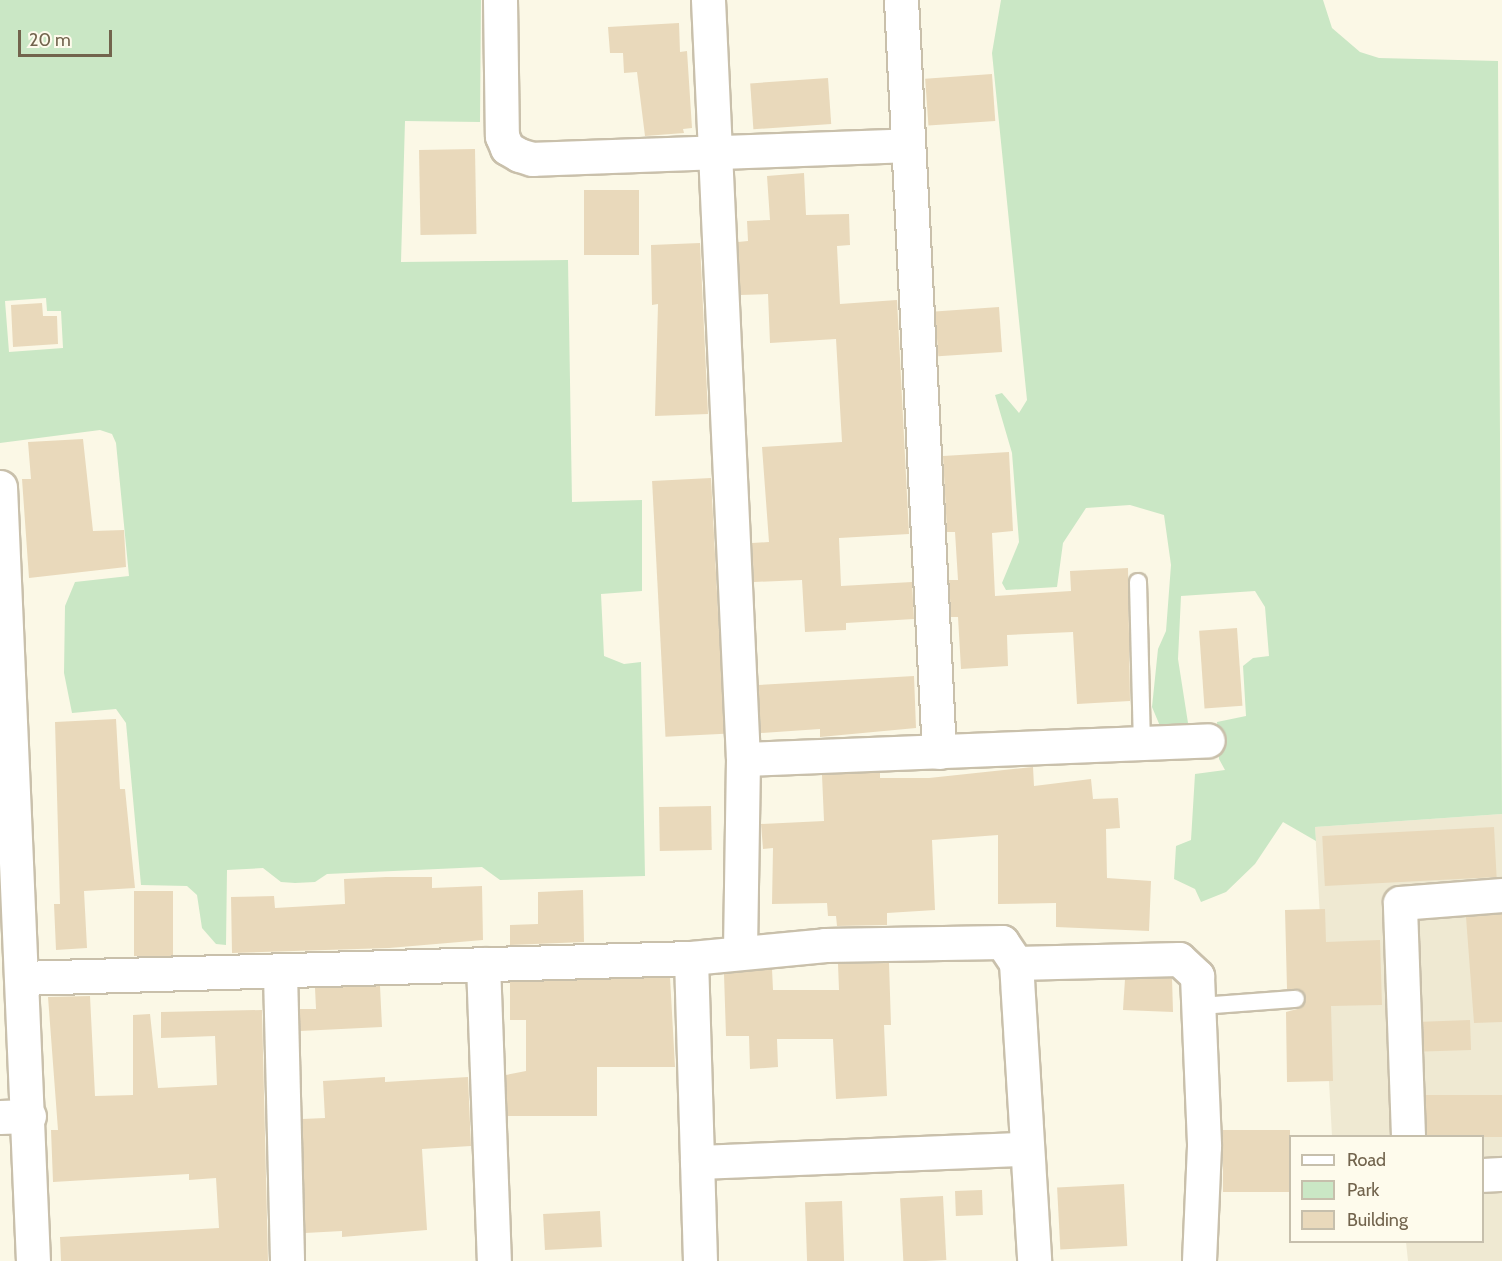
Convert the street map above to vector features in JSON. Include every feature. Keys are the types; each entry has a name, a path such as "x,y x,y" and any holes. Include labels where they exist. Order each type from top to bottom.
{"street":[{"path":"500,0 502,136 507,148 532,159 908,145"},
{"path":"708,0 743,759 740,953"},
{"path":"901,0 939,752"},
{"path":"0,487 22,978 15,1117 33,1261"},
{"path":"743,759 1208,740"},
{"path":"1408,1135 1400,903 1502,895"},
{"path":"22,978 280,973 691,958 740,953 990,940 1011,949 1016,963 1034,1261"},
{"path":"691,958 700,1261"},
{"path":"1016,963 1179,958 1197,976 1202,1006 1204,1146 1199,1261"},
{"path":"483,964 494,1261"},
{"path":"280,973 287,1261"},
{"path":"697,1162 1027,1149"},
{"path":"1484,1175 1502,1174"}],"lane":[{"path":"1138,582 1142,742"},
{"path":"1202,1006 1296,999"}],"shaded area":[{"path":"1502,814 1502,1261 1408,1261 1406,1243 1484,1243 1484,1135 1332,1135 1315,827"}],"green space":[{"path":"0,0 481,0 480,122 405,121 401,262 568,260 572,502 642,500 642,591 601,594 604,656 624,664 641,662 645,876 500,880 482,867 327,874 315,882 295,883 281,882 263,868 227,870 226,945 216,944 202,928 197,895 187,886 141,885 126,723 116,709 72,713 64,673 65,606 75,582 129,576 116,443 112,434 100,430 0,443","holes":["46,298 47,311 61,311 63,348 9,352 5,301"]},
{"path":"1001,0 1323,0 1332,28 1360,52 1379,58 1498,61 1502,814 1315,827 1316,841 1283,822 1255,864 1226,892 1201,902 1195,889 1174,879 1176,846 1191,840 1195,774 1225,770 1219,759 1217,722 1246,716 1243,666 1253,658 1269,656 1265,607 1255,591 1181,596 1178,659 1188,723 1170,728 1160,726 1152,707 1158,649 1166,631 1171,565 1164,515 1130,505 1086,508 1063,543 1057,587 1006,590 1002,583 1019,542 1012,453 995,395 1002,393 1019,413 1027,400 992,53"}],"building":[{"path":"679,23 680,52 687,51 692,128 683,129 684,133 645,136 637,72 624,73 623,53 610,53 608,27"},
{"path":"992,74 995,121 928,126 925,79"},
{"path":"828,78 831,124 753,129 750,83"},
{"path":"475,149 476,234 420,235 419,150"},
{"path":"804,173 806,215 849,214 850,245 837,246 840,304 897,300 909,534 839,538 841,586 912,582 914,619 846,623 846,630 805,632 802,580 754,582 752,543 769,542 762,447 842,442 836,339 770,343 768,294 740,295 738,242 748,241 747,221 770,220 767,176"},
{"path":"584,190 639,190 639,255 584,255"},
{"path":"700,243 708,414 655,416 658,304 652,305 651,245"},
{"path":"42,303 43,316 57,316 58,344 13,347 11,305"},
{"path":"999,307 1002,352 938,356 935,311"},
{"path":"83,439 93,531 124,530 126,567 29,578 22,479 31,479 28,442"},
{"path":"1009,452 1013,531 992,533 995,596 1071,591 1070,571 1128,568 1130,701 1077,704 1073,632 1007,635 1008,666 961,669 958,617 951,617 949,580 958,580 955,532 947,532 943,456"},
{"path":"711,478 724,734 665,737 652,481"},
{"path":"1237,628 1242,706 1205,708 1199,631"},
{"path":"914,676 916,728 820,737 820,729 761,733 758,685"},
{"path":"116,719 120,789 125,789 135,888 84,891 87,948 56,950 54,904 60,904 55,722"},
{"path":"1033,767 1034,786 1091,779 1093,799 1118,798 1120,828 1106,829 1107,878 1151,881 1149,931 1056,927 1056,903 998,904 998,835 932,840 935,910 887,913 887,925 837,926 836,916 828,916 827,903 772,904 773,848 763,849 761,824 824,821 822,775 880,772 880,778 929,778"},
{"path":"711,806 712,850 660,851 659,807"},
{"path":"1494,827 1497,877 1325,886 1322,836"},
{"path":"432,877 432,888 482,886 483,940 389,948 232,953 231,897 274,896 275,908 345,904 344,879"},
{"path":"583,890 584,942 510,945 510,925 538,924 538,892"},
{"path":"134,891 173,891 173,956 134,956"},
{"path":"1325,909 1326,942 1380,940 1382,1005 1331,1006 1333,1081 1287,1082 1286,1012 1301,1008 1306,999 1301,990 1287,989 1285,910"},
{"path":"1502,914 1502,1022 1474,1023 1466,917"},
{"path":"889,963 891,1025 884,1025 887,1096 836,1099 833,1039 777,1039 778,1067 750,1069 749,1036 726,1036 724,974 772,969 773,990 839,990 838,964"},
{"path":"670,977 675,1067 597,1067 597,1116 507,1116 506,1075 526,1071 526,1020 510,1020 510,982"},
{"path":"1172,978 1173,1012 1123,1010 1125,979"},
{"path":"380,986 382,1027 300,1031 300,1009 316,1009 315,988"},
{"path":"90,996 95,1096 133,1095 133,1015 150,1014 158,1088 217,1085 215,1036 161,1038 161,1012 262,1010 268,1261 61,1261 60,1237 219,1228 216,1178 189,1180 189,1174 53,1182 51,1130 58,1130 48,997"},
{"path":"1470,1020 1471,1050 1424,1052 1423,1022"},
{"path":"385,1077 385,1082 468,1077 471,1146 422,1149 427,1230 342,1237 342,1231 305,1233 302,1119 325,1118 323,1081"},
{"path":"1425,1095 1502,1095 1502,1137 1425,1135"},
{"path":"1223,1130 1290,1130 1289,1192 1223,1192"},
{"path":"1124,1184 1127,1246 1060,1249 1057,1188"},
{"path":"982,1190 983,1215 956,1216 955,1191"},
{"path":"943,1196 946,1260 903,1261 900,1198"},
{"path":"842,1201 844,1261 807,1261 805,1202"},
{"path":"600,1211 602,1247 545,1250 543,1214"}]}
